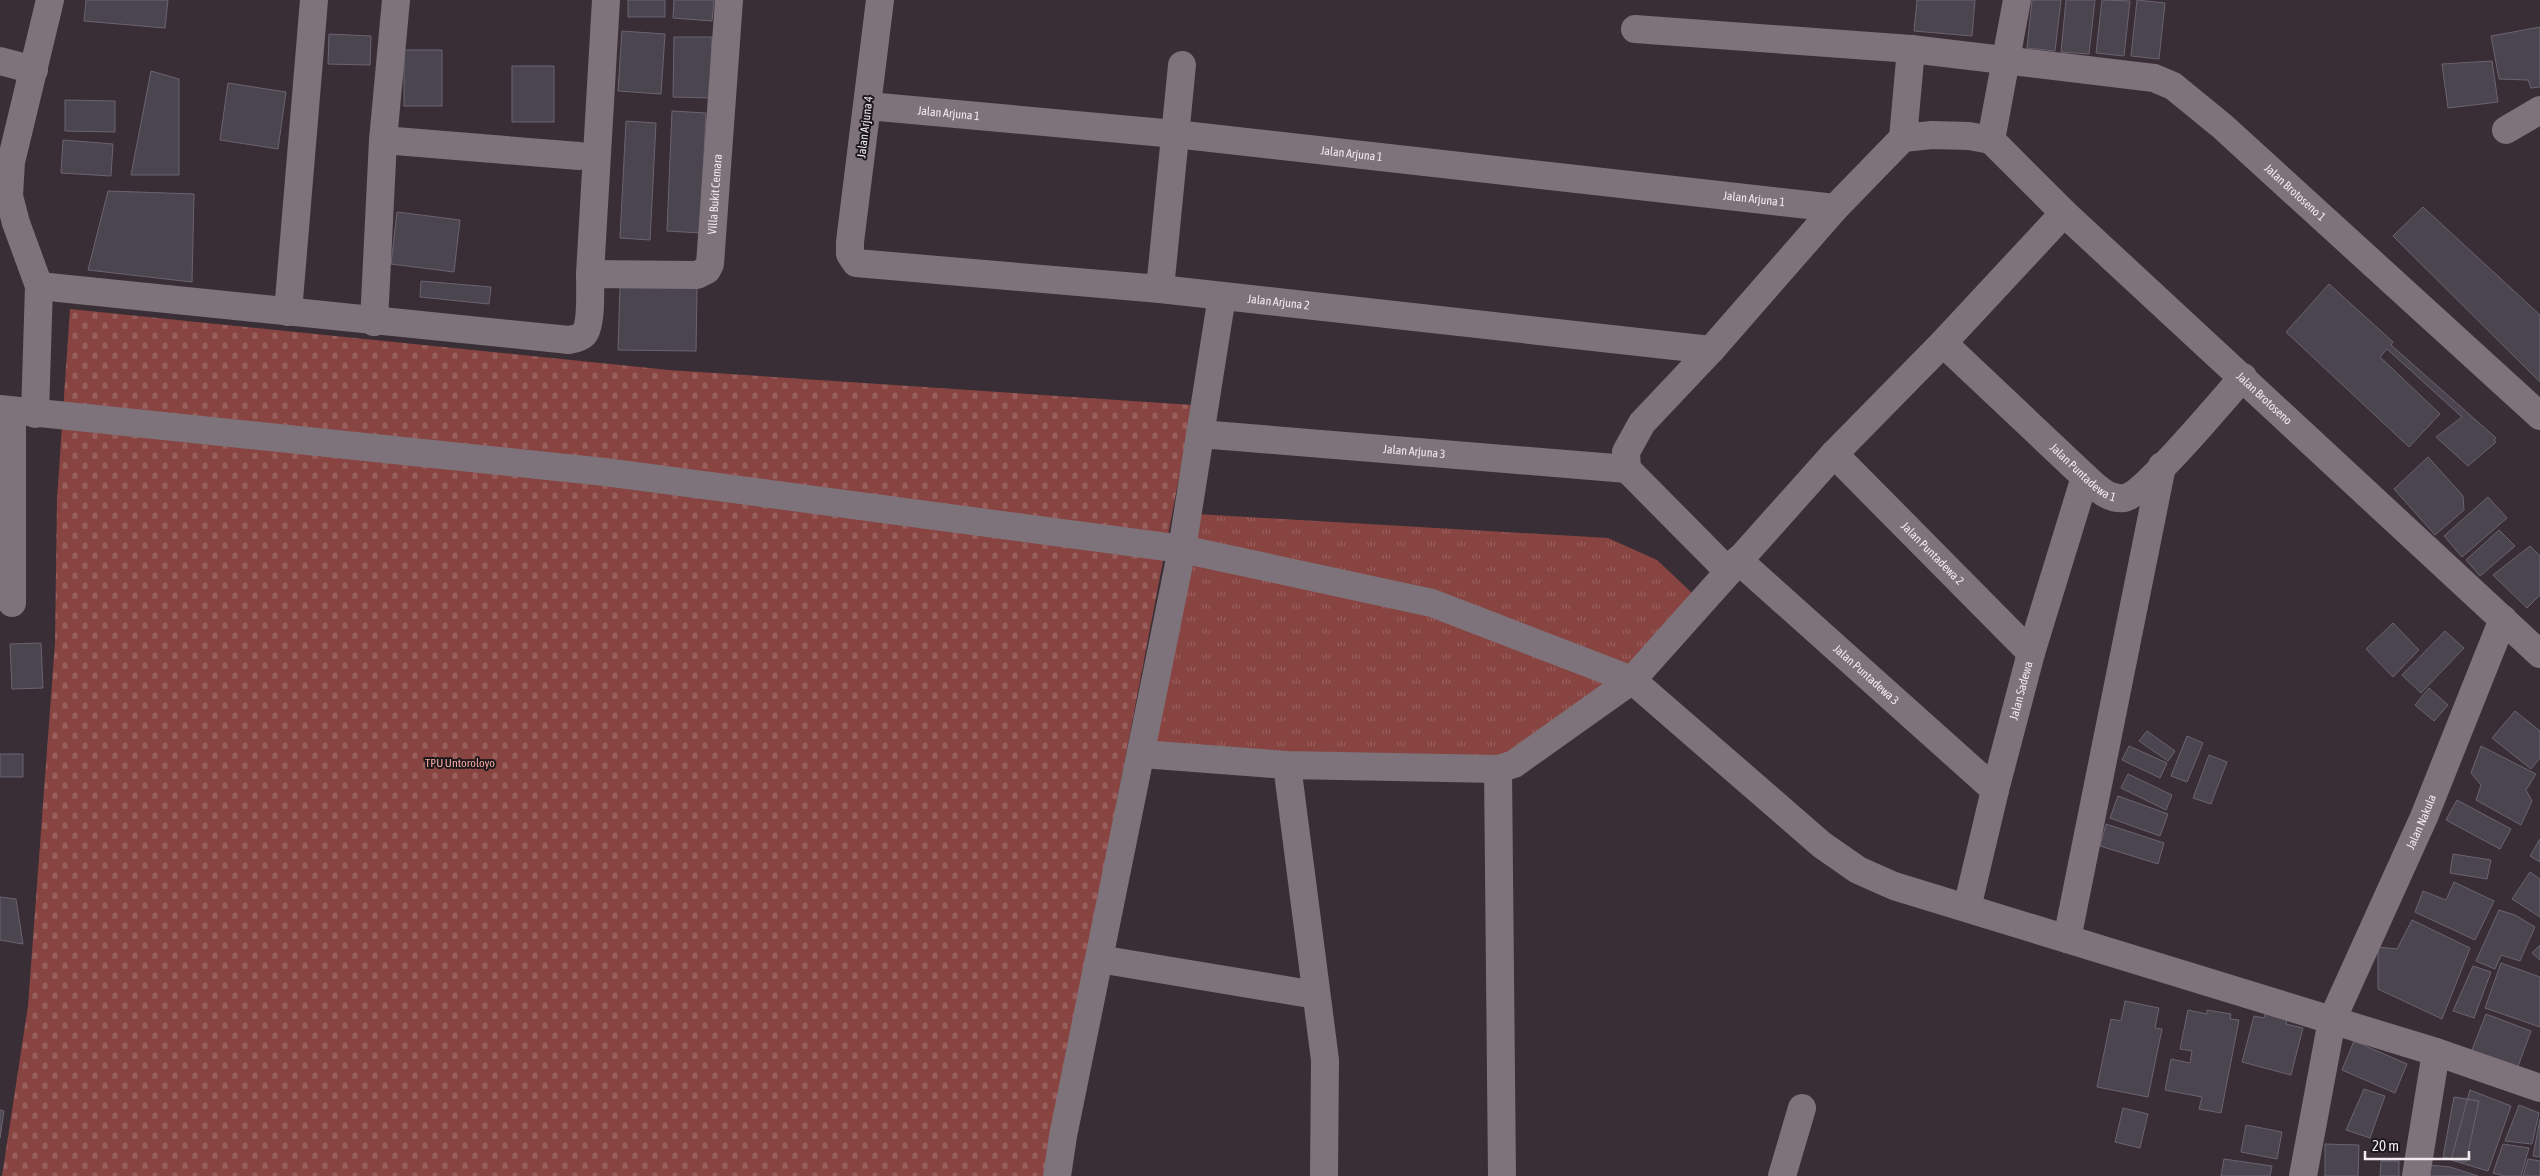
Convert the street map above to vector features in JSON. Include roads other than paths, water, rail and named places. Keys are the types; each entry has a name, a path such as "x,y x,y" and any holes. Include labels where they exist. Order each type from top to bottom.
{"street":[{"path":"12,602 16,411 39,286 16,223 9,196 11,162 50,0"},
{"path":"288,312 314,0"},
{"path":"374,322 383,140 396,0"},
{"path":"39,286 374,322 569,340 578,338 584,333 588,322 606,0"},
{"name":"Villa Bukit Cemara","path":"590,274 697,275 707,270 711,258 729,0"},
{"name":"Jalan Arjuna 4","path":"850,254 880,0"},
{"path":"1903,138 1932,135 1969,136 1991,140 2017,0"},
{"name":"Jalan Brotoseno 1","path":"1635,29 1911,49 2154,78 2173,86 2222,126 2540,416"},
{"path":"1627,469 1626,452 1642,423 1711,350 1835,208 1903,138 1911,49"},
{"path":"0,61 34,70"},
{"path":"1160,290 1182,65"},
{"name":"Jalan Arjuna 1","path":"868,106 1175,134 1835,208"},
{"path":"2506,130 2540,110"},
{"path":"383,140 579,156"},
{"name":"Jalan Brotoseno","path":"1991,140 2064,213 2244,377 2503,619 2537,644"},
{"path":"1142,754 1287,764 1498,769 1514,764 1632,680 1834,454 1943,343 2064,213"},
{"name":"Jalan Arjuna 2","path":"850,254 856,263 869,266 1222,296 1711,350"},
{"path":"1057,1176 1063,1136 1142,754 1182,548 1222,296"},
{"name":"Jalan Puntadewa 1","path":"1943,343 2085,477 2106,494 2116,498 2126,498 2162,466 2244,377"},
{"path":"16,411 605,472 1182,548 1432,602 1632,680 1829,850 1858,870 1894,886 2436,1052 2540,1088"},
{"name":"Jalan Arjuna 3","path":"1200,434 1627,469"},
{"name":"Jalan Puntadewa 2","path":"1834,454 2031,653"},
{"path":"2067,939 2162,466"},
{"name":"Jalan Puntadewa 3","path":"1627,469 1733,566 1995,790"},
{"name":"Jalan Sadewa","path":"1967,908 1995,790 2031,653 2085,477"},
{"name":"Jalan Nakula","path":"2304,1176 2332,1020 2424,817 2503,619"},
{"path":"1287,764 1325,1060 1324,1176"},
{"path":"1498,769 1502,1176"},
{"path":"1099,959 1316,995"},
{"path":"2416,1176 2436,1052"},
{"path":"1782,1176 1802,1108"}],"park label":[{"name":"TPU Untoroloyo","path":"460,763"}]}
